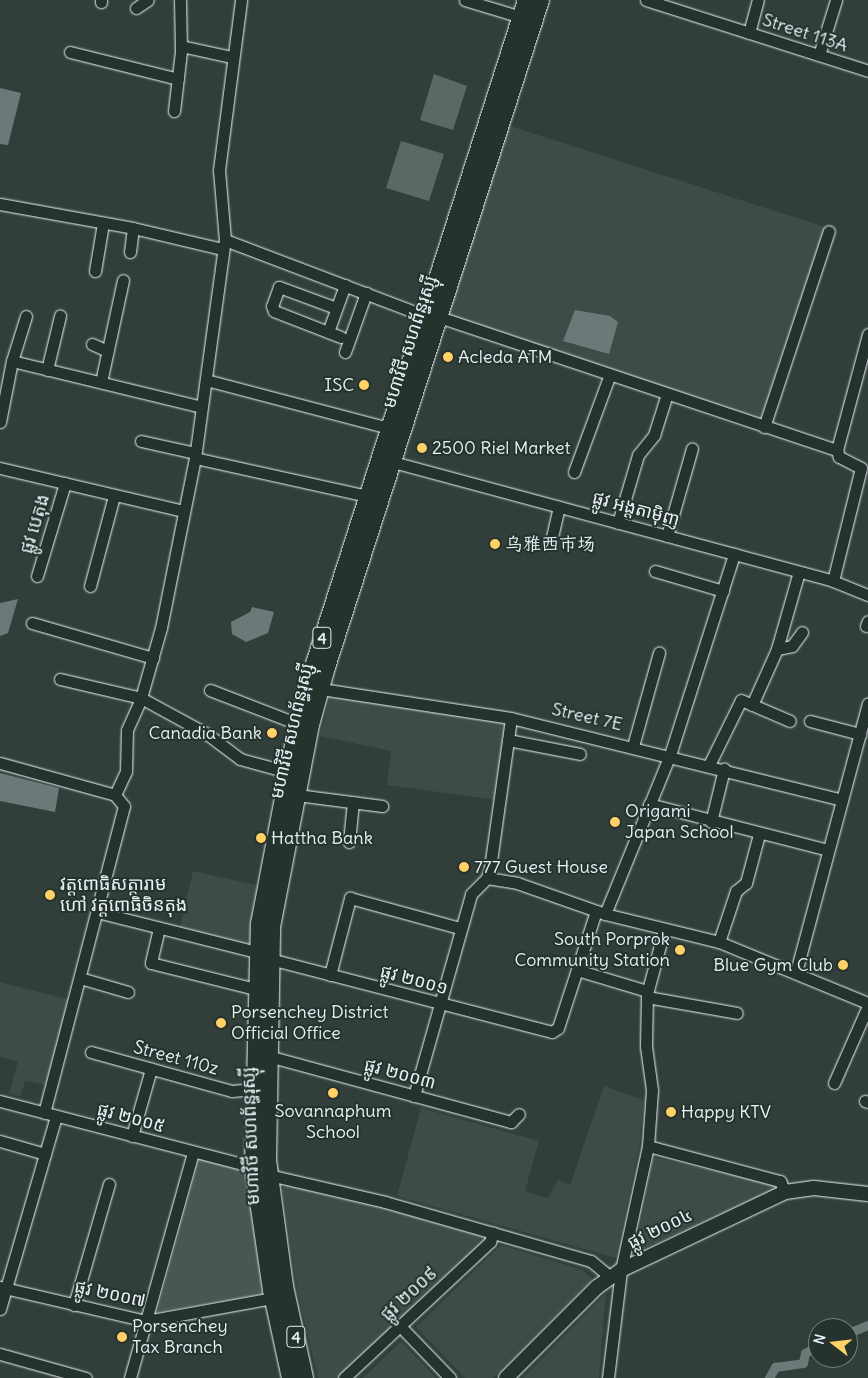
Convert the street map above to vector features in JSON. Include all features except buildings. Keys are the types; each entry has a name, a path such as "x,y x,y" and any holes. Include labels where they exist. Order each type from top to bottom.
{"highway":[{"name":"មហាវិថី សហព័ន្ធរុស្ស៊ី","path":"290,1378 272,1298 253,1167 255,989 297,795 300,747 298,724 355,557 393,462 432,316 526,0"},
{"name":"មហាវិថី សហព័ន្ធរុស្ស៊ី","path":"305,1378 285,1286 269,1175 268,1056 263,955 288,772 300,747 321,689 355,557 368,496 389,428 432,316 541,0"}],"main road":[{"name":"ផ្លូវ ២០០៤","path":"506,1378 615,1273 785,1192 814,1188 868,1194"}],"street":[{"path":"136,8 148,0"},
{"path":"174,112 181,46 180,0"},
{"path":"115,796 126,771 127,730 135,705 142,698 153,658 195,455 224,244 219,170 231,58 241,0"},
{"path":"465,0 521,17"},
{"name":"Street 113A","path":"646,0 868,71"},
{"path":"748,33 758,0"},
{"path":"819,55 836,0"},
{"path":"181,46 231,58"},
{"path":"70,52 178,80"},
{"path":"0,204 224,244 432,316 837,450"},
{"path":"95,271 104,223"},
{"path":"130,252 133,228"},
{"path":"764,426 829,231"},
{"path":"101,382 124,280"},
{"path":"328,332 345,285"},
{"path":"336,308 283,287 278,289 272,309 341,338"},
{"path":"345,352 366,293"},
{"path":"0,422 12,361 26,316"},
{"path":"47,370 60,316"},
{"path":"833,581 862,468 839,457 837,450 868,334"},
{"path":"92,344 108,351"},
{"path":"12,361 202,406"},
{"path":"574,472 610,374"},
{"path":"206,380 389,428"},
{"path":"618,523 638,456 654,435 667,394"},
{"path":"141,441 368,496"},
{"path":"666,536 692,448"},
{"name":"ផ្លូវ អង្តតាម៉ិញ","path":"393,462 833,581 868,596"},
{"path":"0,468 184,511"},
{"name":"ផ្លូវ បេតុង","path":"37,576 65,483"},
{"path":"90,586 114,496"},
{"path":"552,536 560,507"},
{"path":"734,554 670,755 577,970 647,994 737,1013"},
{"path":"655,571 723,591"},
{"path":"752,705 777,649 799,572"},
{"path":"32,623 153,658"},
{"path":"777,649 792,646 802,632"},
{"path":"633,746 660,653"},
{"path":"60,679 142,698 207,734 240,759 288,772"},
{"name":"Street 7E","path":"321,689 511,718 670,755 842,800"},
{"path":"210,690 298,724"},
{"path":"709,765 741,700 790,721"},
{"path":"796,972 868,704"},
{"path":"414,1096 438,1005 471,894 487,878 511,718"},
{"path":"810,721 860,734"},
{"path":"508,740 580,754"},
{"path":"0,763 115,796 122,800 123,811 44,1113"},
{"path":"711,822 724,769"},
{"path":"297,795 382,806"},
{"path":"349,842 353,802"},
{"path":"649,804 711,822 828,850"},
{"path":"720,942 736,891 746,883 759,834"},
{"path":"487,878 535,888 601,913 664,930 720,942 796,972 868,1005 834,1083"},
{"path":"330,975 350,898 460,928"},
{"name":"ផ្លូវ ២០០១","path":"97,912 263,955 438,1005 549,1032 558,1028 577,970"},
{"path":"159,928 151,963 255,989"},
{"path":"608,1378 615,1273 648,1146 652,1090 647,994 664,930"},
{"path":"80,978 128,992"},
{"name":"Street 110z","path":"91,1052 232,1091 254,1089"},
{"name":"ផ្លូវ ២០០៣","path":"268,1056 511,1122 518,1114"},
{"path":"132,1136 151,1069"},
{"name":"ផ្លូវ ២០០៥","path":"0,1101 193,1153 253,1167"},
{"path":"0,1309 3,1288 56,1116"},
{"path":"0,1141 45,1154"},
{"path":"648,1146 780,1181 785,1192"},
{"path":"130,1378 193,1153"},
{"path":"269,1175 493,1232 590,1261 615,1273"},
{"path":"74,1306 109,1184"},
{"name":"ផ្លូវ ២០០៩","path":"344,1378 490,1242 493,1232"},
{"name":"ផ្លូវ ២០០៧","path":"3,1288 74,1306 146,1321 272,1298"},
{"path":"400,1326 450,1378"},
{"path":"0,1354 86,1378"}],"shaded area":[{"path":"0,88 21,93 8,145 0,144"},
{"path":"507,125 825,227 763,420 447,316"},
{"path":"575,310 610,316 618,322 609,354 563,341"},
{"path":"18,599 8,633 0,636 0,603"},
{"path":"252,607 274,612 268,633 246,642 232,634 231,622 250,612"},
{"path":"331,692 501,721 507,728 497,800 387,785 391,751 320,736"},
{"path":"0,773 59,788 55,812 0,801"},
{"path":"193,871 261,886 250,944 180,927"},
{"path":"0,982 72,1000 50,1086 25,1081 21,1096 9,1094 18,1061 0,1057"},
{"path":"604,1086 644,1100 639,1148 616,1258 397,1196 421,1108 539,1141 525,1191 548,1198 558,1180 570,1185"},
{"path":"653,1157 775,1185 773,1190 635,1253"},
{"path":"199,1159 245,1171 262,1294 157,1312"},
{"path":"289,1183 488,1235 488,1240 340,1378 318,1378 298,1295 282,1189"},
{"path":"501,1245 583,1270 592,1280 493,1378 465,1378 416,1327"},
{"path":"606,1293 599,1378 523,1378"},
{"path":"401,1341 436,1378 363,1378"}],"waterway":[{"path":"858,1329 868,1325"},
{"path":"769,1378 775,1367 803,1363 805,1353 808,1351"}],"place":[{"name":"Acleda ATM","path":"448,357"},
{"name":"ISC","path":"364,385"},
{"name":"2500 Riel Market","path":"422,448"},
{"name":"乌雅西市场","path":"495,544"},
{"name":"Canadia Bank","path":"272,733"},
{"name":"Origami Japan School","path":"615,822"},
{"name":"Hattha Bank","path":"261,838"},
{"name":"777 Guest House","path":"464,867"},
{"name":"វត្តពោធិសត្តារាម ហៅ វត្តពោធិចិនតុង","path":"50,895"},
{"name":"South Porprok Community Station","path":"680,950"},
{"name":"Blue Gym Club","path":"843,965"},
{"name":"Porsenchey District Official Office","path":"221,1023"},
{"name":"Sovannaphum School","path":"333,1093"},
{"name":"Happy KTV","path":"671,1112"},
{"name":"Porsenchey Tax Branch","path":"122,1337"}]}
